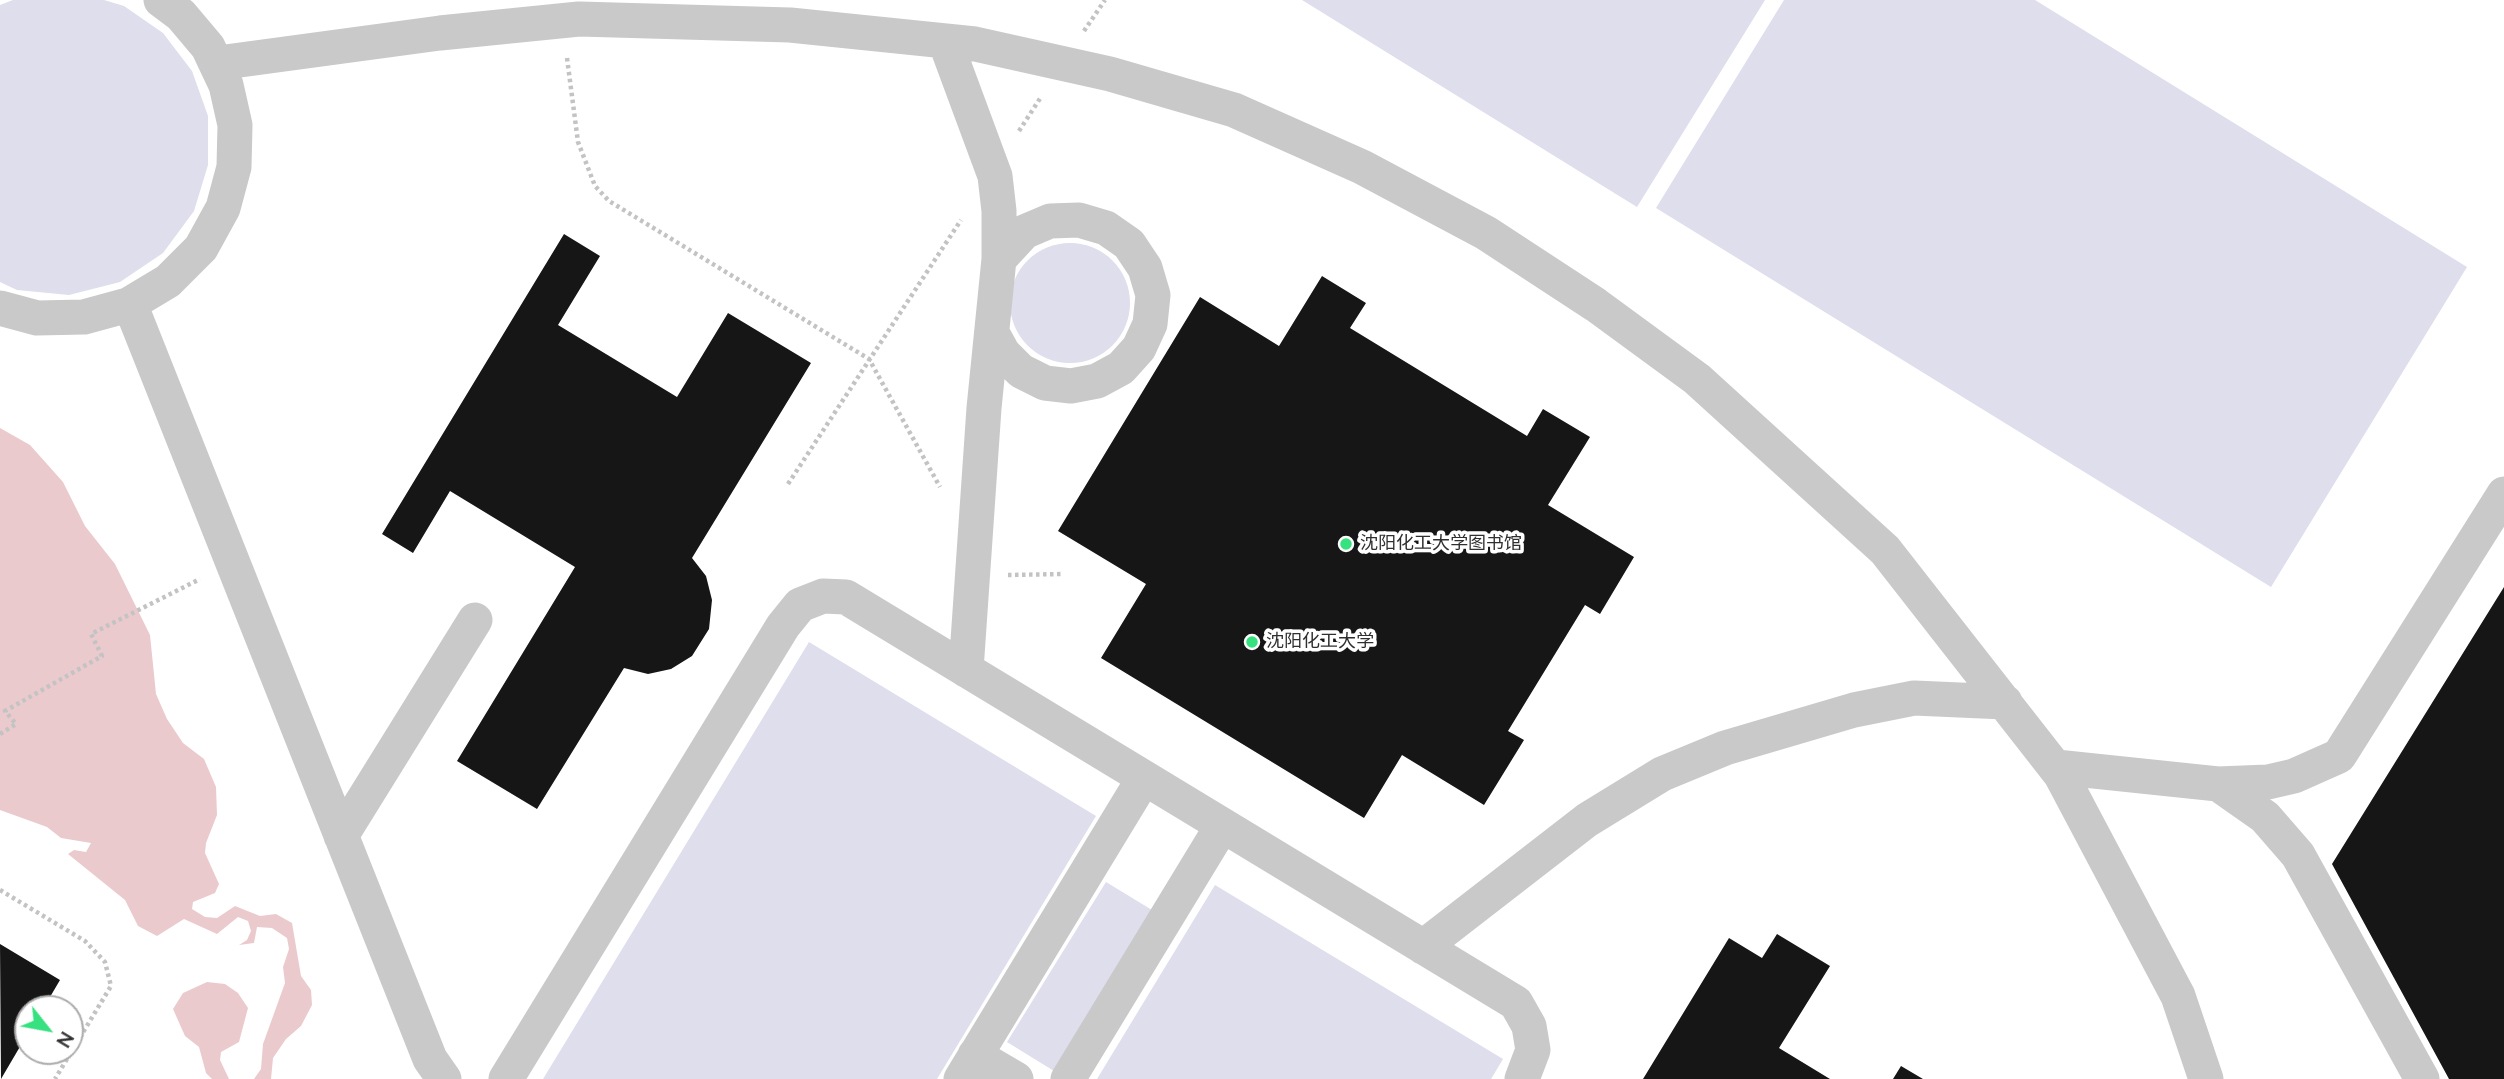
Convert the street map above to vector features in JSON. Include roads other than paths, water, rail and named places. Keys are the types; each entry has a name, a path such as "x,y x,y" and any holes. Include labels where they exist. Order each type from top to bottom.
{"street":[{"path":"0,308 37,318 84,317 130,304 168,281 201,248 223,208 234,167 235,125 218,63 181,15 161,0"},
{"path":"218,63 440,33 564,21 790,25 945,41 1063,64 1234,110 1362,167 1486,233 1596,305 1697,379 1885,550 2056,767 2178,996 2206,1079"},
{"path":"945,41 993,170 999,211 999,259 966,670"},
{"path":"992,333 1003,353 1021,371 1045,383 1071,386 1097,381 1121,368 1139,348 1150,324 1153,295 1145,268 1129,244 1106,228 1079,220 1050,221 1024,232 999,259"},
{"path":"130,304 430,1059 444,1079"},
{"path":"2056,767 2218,784 2281,779 2313,769 2339,756 2504,494"},
{"path":"506,1079 783,626 800,605 822,596 846,597 1516,1003 1529,1026 1533,1050 1522,1079"},
{"path":"341,836 475,620"},
{"path":"1423,947 1587,820 1662,774 1725,748 1854,710 1913,698 2005,702"},
{"path":"1016,1079 968,1067 1144,778"},
{"path":"2218,784 2264,817 2298,855 2422,1079"},
{"path":"1068,1079 1222,826"}],"place":[{"name":"沈阳化工大学图书馆","path":"1346,544"},
{"name":"沈阳化工大学","path":"1252,642"}]}
